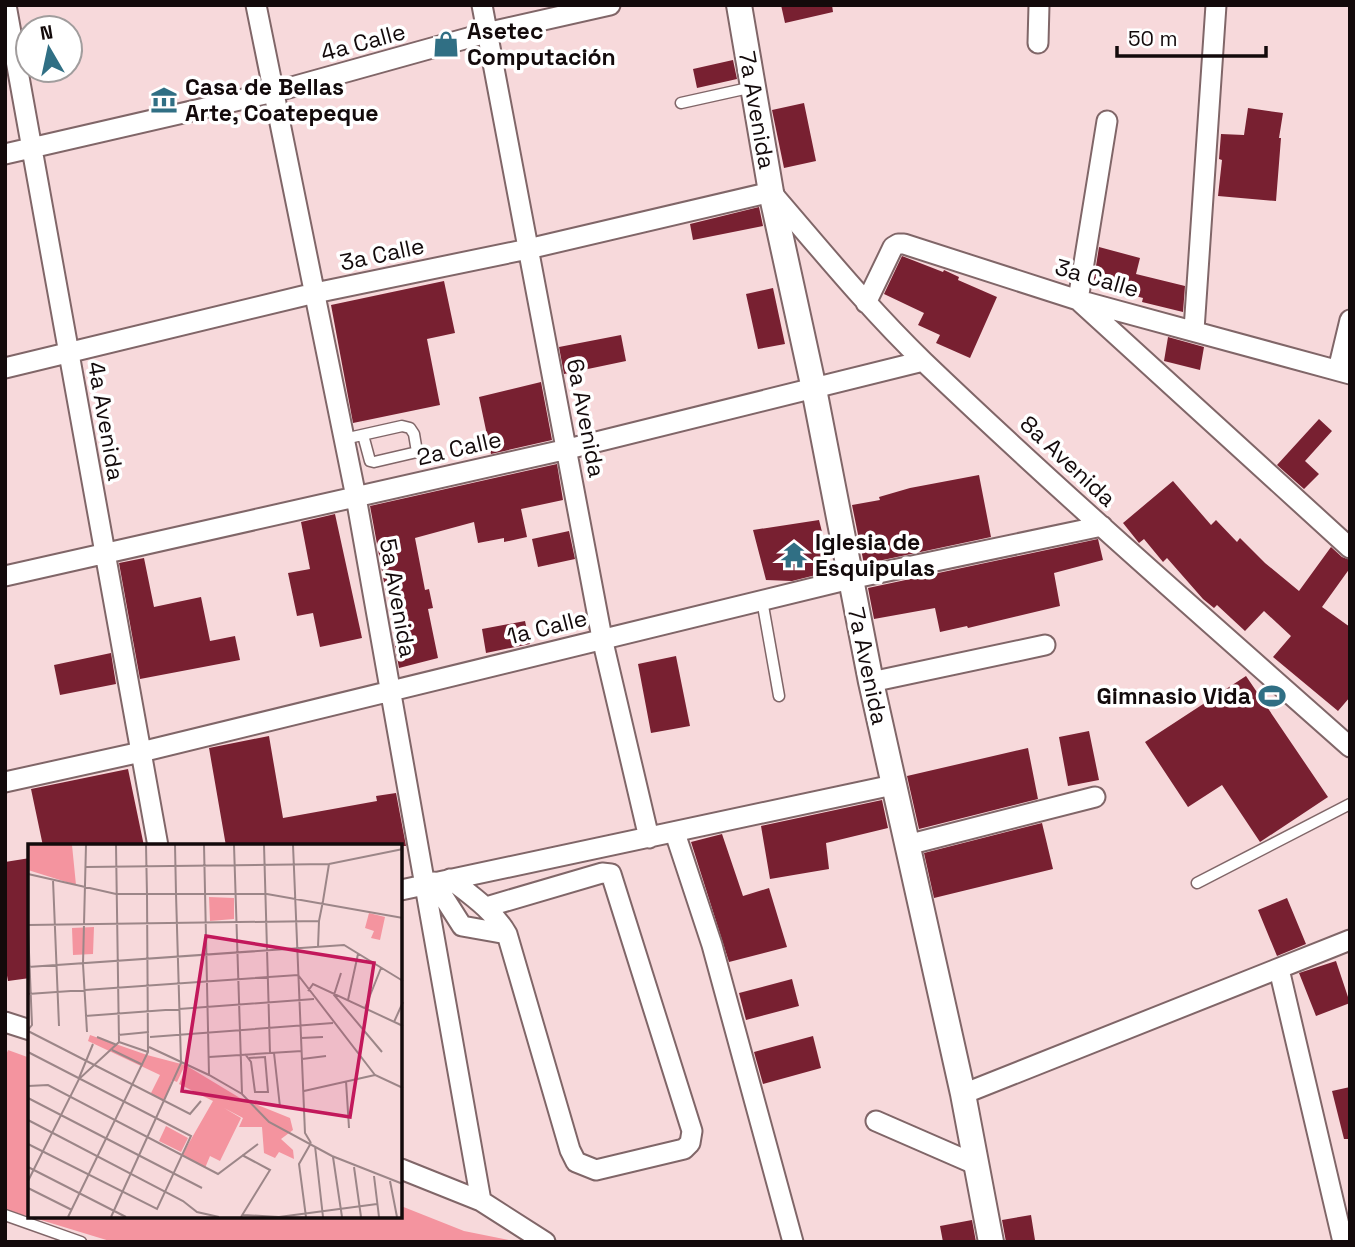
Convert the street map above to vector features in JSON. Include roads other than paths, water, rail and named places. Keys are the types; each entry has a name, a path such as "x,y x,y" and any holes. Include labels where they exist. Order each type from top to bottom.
{"street":[{"name":"4a Avenida","path":"6,5 158,844"},
{"name":"5a Avenida","path":"256,5 315,293 354,437 356,497 389,691 437,882 481,1201"},
{"name":"6a Avenida","path":"482,5 602,639 649,838"},
{"name":"4a Calle","path":"5,154 274,92 486,33 610,5"},
{"name":"7a Avenida","path":"740,5 771,192 814,389 871,682 963,1094 991,1242"},
{"path":"1038,43 1039,5"},
{"path":"1194,330 1216,5"},
{"path":"1107,121 1079,300 1350,548"},
{"name":"3a Calle","path":"5,368 315,293 528,249 771,192"},
{"name":"8a Avenida","path":"771,192 866,303 923,361 1102,526 1350,747"},
{"name":"3a Calle","path":"866,303 893,247 898,244 1079,300 1344,372"},
{"path":"1344,372 1350,320"},
{"name":"2a Calle","path":"5,576 568,449 923,361"},
{"name":"1a Calle","path":"5,782 141,752 850,579 1102,526"},
{"path":"871,682 1045,645"},
{"path":"402,890 893,785"},
{"path":"907,845 1095,797"},
{"path":"675,833 712,945 793,1242"},
{"path":"437,882 486,907 498,919 507,934 570,1150 576,1162 596,1170 684,1149 690,1143 692,1131 611,874 602,873 486,907"},
{"path":"437,882 462,926 507,934"},
{"path":"963,1094 1350,940"},
{"path":"1279,969 1343,1242"},
{"path":"5,1022 28,1029"},
{"path":"876,1121 977,1164"},
{"path":"402,1169 481,1201 545,1242"}],"lane":[{"path":"681,103 753,86"},
{"path":"402,426 410,428 414,434 417,452 387,460 369,461 354,437 402,426"},
{"path":"762,600 779,696"},
{"path":"1197,883 1350,804"},
{"path":"5,1215 81,1242"}],"place":[{"name":"Asetec Computación","path":"446,44"},
{"name":"Casa de Bellas Arte, Coatepeque","path":"164,100"},
{"name":"Iglesia de Esquipulas","path":"794,555"},
{"name":"Gimnasio Vida","path":"1272,696"}]}
